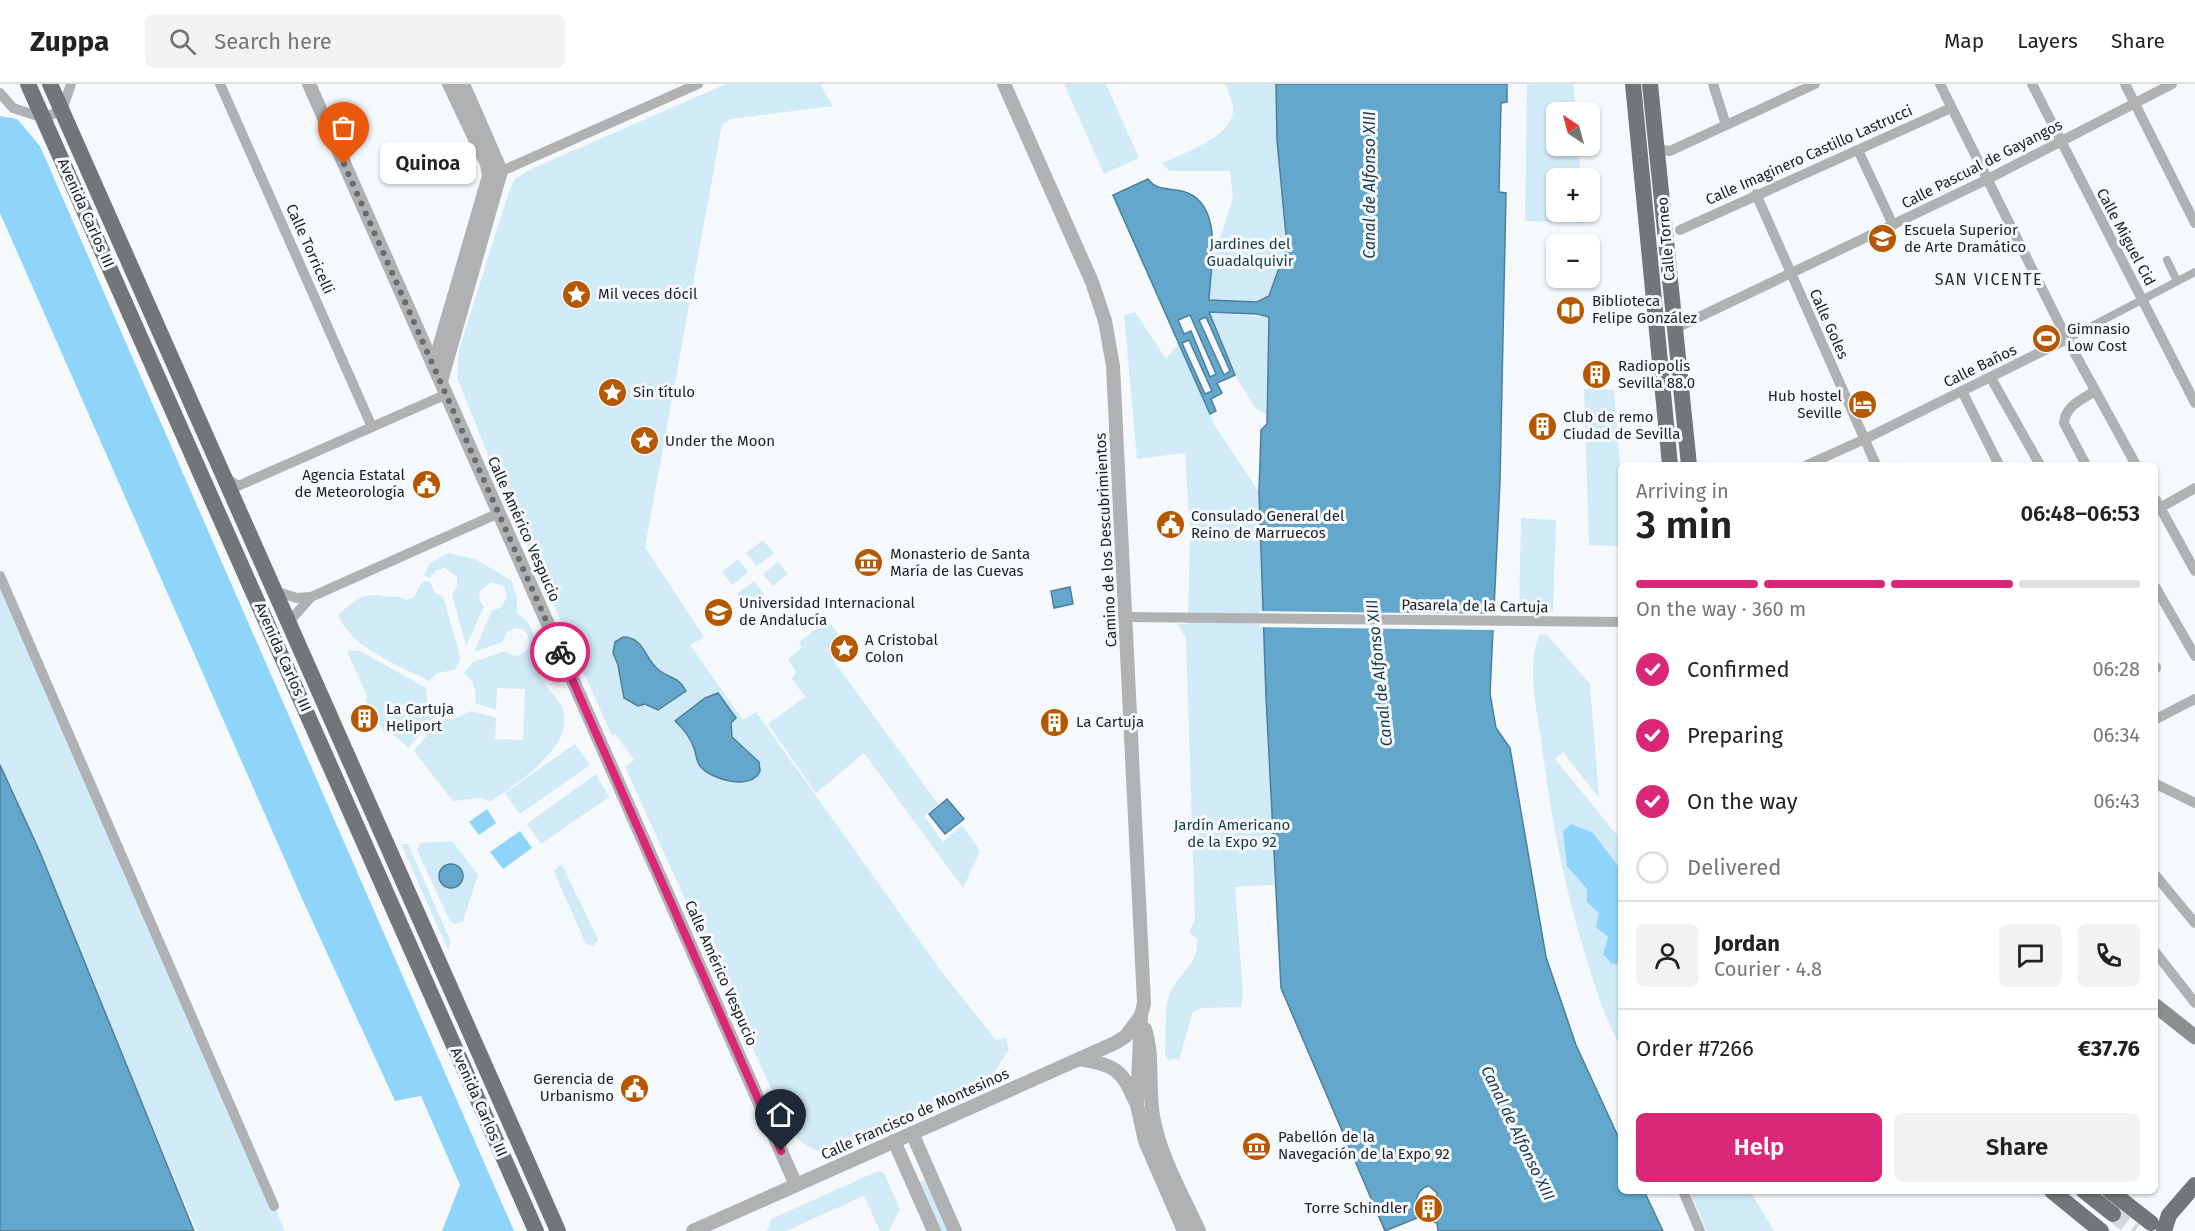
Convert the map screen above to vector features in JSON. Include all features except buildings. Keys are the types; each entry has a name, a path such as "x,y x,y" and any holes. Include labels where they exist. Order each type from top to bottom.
{"main road":[{"name":"Avenida Carlos III","path":"28,84 536,1231"},
{"name":"Avenida Carlos III","path":"50,84 558,1231"},
{"name":"Calle Torneo","path":"1633,84 1670,462"},
{"name":"Calle Torneo","path":"1650,84 1689,462"},
{"path":"2158,1008 2195,1037"},
{"path":"2115,1194 2164,1221 2195,1185"},
{"path":"2056,1194 2101,1231"},
{"path":"2088,1194 2113,1214"}],"street":[{"path":"0,93 13,108 44,118 62,110 71,84"},
{"name":"Calle Torricelli","path":"220,84 372,427"},
{"name":"Calle Américo Vespucio","path":"309,84 796,1185"},
{"path":"449,84 495,174"},
{"path":"224,477 238,486 372,427 444,387 495,174 463,84"},
{"path":"434,364 495,174 698,84"},
{"name":"Camino de los Descubrimientos","path":"1004,84 1092,282 1109,336 1113,366 1144,1003 1141,1016 1137,1105 1145,1141 1184,1231"},
{"path":"1713,84 1726,125"},
{"path":"1657,149 1670,151 1815,84"},
{"path":"1940,84 2067,339 2134,462"},
{"name":"Calle Miguel Cid","path":"2032,84 2059,141 2195,403"},
{"path":"2125,84 2195,224"},
{"name":"Calle Pascual de Gayangos","path":"1674,329 1781,280 1789,273 1986,180 2172,84"},
{"name":"Calle Imaginero Castillo Lastrucci","path":"1680,230 1951,108"},
{"path":"1858,150 1893,225"},
{"name":"Calle Goles","path":"1756,194 1789,273 1875,462"},
{"path":"2167,260 2177,281"},
{"name":"Calle Baños","path":"1814,462 1865,440 1991,378 2195,272"},
{"path":"1991,378 2038,462"},
{"path":"1962,391 1998,462"},
{"path":"2084,462 2064,423 2064,416 2071,407 2095,391"},
{"path":"2158,506 2195,488"},
{"path":"2158,508 2195,572"},
{"path":"274,591 297,598 311,597 499,513"},
{"path":"0,576 274,1206"},
{"path":"2158,591 2195,656"},
{"path":"288,623 311,597"},
{"name":"Pasarela de la Cartuja","path":"1126,617 1618,622"},
{"path":"2158,718 2195,699"},
{"path":"2158,785 2195,802"},
{"path":"2158,878 2195,923"},
{"path":"2158,956 2195,1003"},
{"name":"Camino de los Descubrimientos","path":"1141,1016 1150,1043 1151,1102 1158,1136 1199,1231"},
{"name":"Calle Francisco de Montesinos","path":"702,1229 1080,1059 1126,1036 1141,1016"},
{"path":"1080,1059 1105,1063 1116,1069 1125,1078 1137,1105"},
{"path":"912,1134 955,1231"},
{"path":"894,1141 934,1231"},
{"path":"1684,1194 1700,1231"}],"green space":[{"path":"726,84 820,84 833,106 731,119 722,125 645,547 704,637 690,645 743,720 756,712 941,971 996,1040 1006,1038 1009,1049 992,1076 871,1130 873,1136 828,1152 809,1147 799,1140 789,1128 625,767 634,760 615,734 612,736 501,487 457,378 459,350 509,191 515,179 531,169"},
{"path":"1064,84 1106,84 1139,158 1104,174"},
{"name":"Jardines del Guadalquivir","path":"1226,84 1276,84 1277,140 1287,246 1269,296 1257,302 1209,301 1210,269 1233,198 1230,171 1169,171 1162,163 1204,144 1224,129 1233,112"},
{"path":"1527,84 1573,84 1575,102 1546,102 1546,156 1579,156 1580,168 1546,168 1546,222 1525,221"},
{"name":"Jardín Americano de la Expo 92","path":"1135,312 1166,359 1179,343 1215,426 1259,492 1274,885 1235,887 1243,994 1241,1007 1201,1008 1193,1012 1179,1060 1172,1058 1170,1061 1165,1055 1168,998 1192,961 1197,947 1197,939 1189,932 1195,920 1186,638 1177,624 1188,624 1190,533 1185,453 1137,459 1124,315"},
{"name":"Jardines del Guadalquivir","path":"1209,312 1269,317 1267,415 1255,408 1235,375"},
{"path":"1584,389 1614,390 1620,462 1618,546 1589,545"},
{"path":"1521,518 1556,520 1553,612 1519,613"},
{"path":"763,540 774,553 757,566 746,553"},
{"path":"448,553 475,559 511,580 517,597 517,613 525,619 533,632 536,663 540,676 563,710 564,724 560,738 552,751 527,775 490,802 481,798 453,801 414,751 440,718 453,720 471,711 496,718 495,739 523,740 525,689 497,688 496,710 475,703 474,686 464,673 473,662 505,651 514,656 523,653 529,643 527,634 524,630 515,628 507,632 502,642 474,652 492,610 500,608 507,598 504,586 491,582 480,591 479,599 484,607 466,646 452,594 457,586 457,577 445,568 436,570 430,578 424,576 429,564"},
{"path":"738,559 748,572 732,585 722,572"},
{"path":"778,562 788,574 773,586 763,574"},
{"path":"0,576 285,1231 197,1231 0,766"},
{"path":"423,581 430,582 435,593 443,596 460,660 455,670 437,673 429,681 365,647 345,627 338,615 355,601 369,595 398,596 407,600 414,597"},
{"path":"754,581 764,594 748,607 737,594"},
{"path":"828,620 848,648 833,660 938,804 924,816 943,842 962,825 980,851 963,888 864,753 816,793 768,724 805,697 792,679 796,672 788,659 802,648 799,642"},
{"path":"1546,634 1590,684 1599,798 1563,752 1555,759 1618,836 1618,1042 1588,966 1570,901 1553,820 1535,700 1533,673 1535,647 1539,635"},
{"path":"347,651 360,651 426,688 428,706 435,715 409,748 389,731 384,733 373,709 370,710 365,699 368,698"},
{"path":"575,744 590,765 520,814 505,793"},
{"path":"596,774 609,797 541,844 527,824"},
{"path":"452,841 478,875 463,921 455,924 450,921 417,850 420,843","holes":["451,864 458,866 463,879 461,882 455,886 444,885"]},
{"path":"401,844 408,844 451,942 448,950"},
{"path":"562,865 598,939 594,946 586,944 554,872 558,866"},
{"path":"878,1171 884,1173 900,1209 889,1231 880,1231 864,1196 786,1231 767,1231 771,1219"},
{"path":"927,1179 950,1231 939,1231 918,1183"},
{"path":"1690,1194 1752,1194 1774,1231 1707,1231"}],"shaded area":[{"path":"0,116 17,119 40,146 514,1231 442,1231 460,1185 421,1096 395,1101 304,903 0,213"},
{"path":"487,809 496,823 479,835 469,822"},
{"path":"1571,824 1593,833 1618,866 1618,963 1612,964 1603,954 1608,937 1596,927 1599,913 1587,902 1587,889 1567,866 1563,831"},
{"path":"520,831 532,848 503,869 490,852"}],"water":[{"name":"Canal de Alfonso XIII","path":"1276,84 1507,84 1507,102 1501,103 1499,192 1506,193 1500,481 1490,694 1496,728 1510,748 1546,957 1576,1045 1618,1136 1618,1194 1645,1194 1663,1231 1438,1231 1437,1223 1433,1222 1430,1211 1436,1211 1437,1193 1429,1186 1420,1191 1416,1202 1415,1209 1422,1211 1422,1216 1385,1231 1281,988 1266,697 1259,492 1261,430 1267,424 1269,317 1257,314 1209,312 1235,375 1217,383 1222,393 1211,399 1216,411 1210,414 1113,195 1148,179 1155,186 1182,191 1196,198 1205,208 1210,222 1212,255 1209,300 1257,302 1269,296 1287,246 1277,140","holes":["1190,315 1216,374 1210,377 1191,331 1184,334 1178,320","1206,317 1230,371 1224,375 1199,320","1189,340 1212,391 1205,394 1182,343"]},
{"path":"1070,587 1073,604 1054,608 1051,591"},
{"path":"623,637 636,641 655,666 678,681 686,691 658,710 645,704 638,706 624,698 618,665 613,653 615,642"},
{"path":"718,693 736,718 731,723 732,737 759,762 760,771 749,781 722,779 705,771 699,764 689,737 675,721 705,698"},
{"path":"0,765 39,850 194,1231 0,1231"},
{"path":"947,799 964,819 945,834 929,814"},
{"path":"451,864 456,865 462,871 462,881 456,887 451,888 446,887 440,881 439,876 440,871 446,865"}],"pier":[{"path":"1260,611 1497,614 1496,630 1260,627"}],"tunnel":[{"path":"2113,1214 2135,1231"}],"way so far":[{"path":"344,164 560,652"}],"place":[{"name":"Quinoa","path":"344,164"},
{"name":"Escuela Superior de Arte Dramático","path":"1883,239"},
{"name":"Mil veces dócil","path":"577,294"},
{"name":"Biblioteca Felipe González","path":"1571,310"},
{"name":"Gimnasio Low Cost","path":"2046,338"},
{"name":"Radiopolis Sevilla 88.0","path":"1597,375"},
{"name":"Sin título","path":"612,392"},
{"name":"Hub hostel Seville","path":"1863,405"},
{"name":"Club de remo Ciudad de Sevilla","path":"1542,426"},
{"name":"Under the Moon","path":"644,441"},
{"name":"Agencia Estatal de Meteorología","path":"426,484"},
{"name":"Consulado General del Reino de Marruecos","path":"1170,525"},
{"name":"Monasterio de Santa María de las Cuevas","path":"869,563"},
{"name":"Universidad Internacional de Andalucía","path":"718,612"},
{"name":"A Cristobal Colon","path":"844,649"},
{"name":"La Cartuja Heliport","path":"365,718"},
{"name":"La Cartuja","path":"1055,722"},
{"name":"Gerencia de Urbanismo","path":"635,1088"},
{"name":"Pabellón de la Navegación de la Expo 92","path":"1257,1146"},
{"name":"Torre Schindler","path":"1429,1208"}],"district":[{"name":"SAN VICENTE","path":"1989,279"}],"route":[{"path":"560,652 781,1151"}]}
